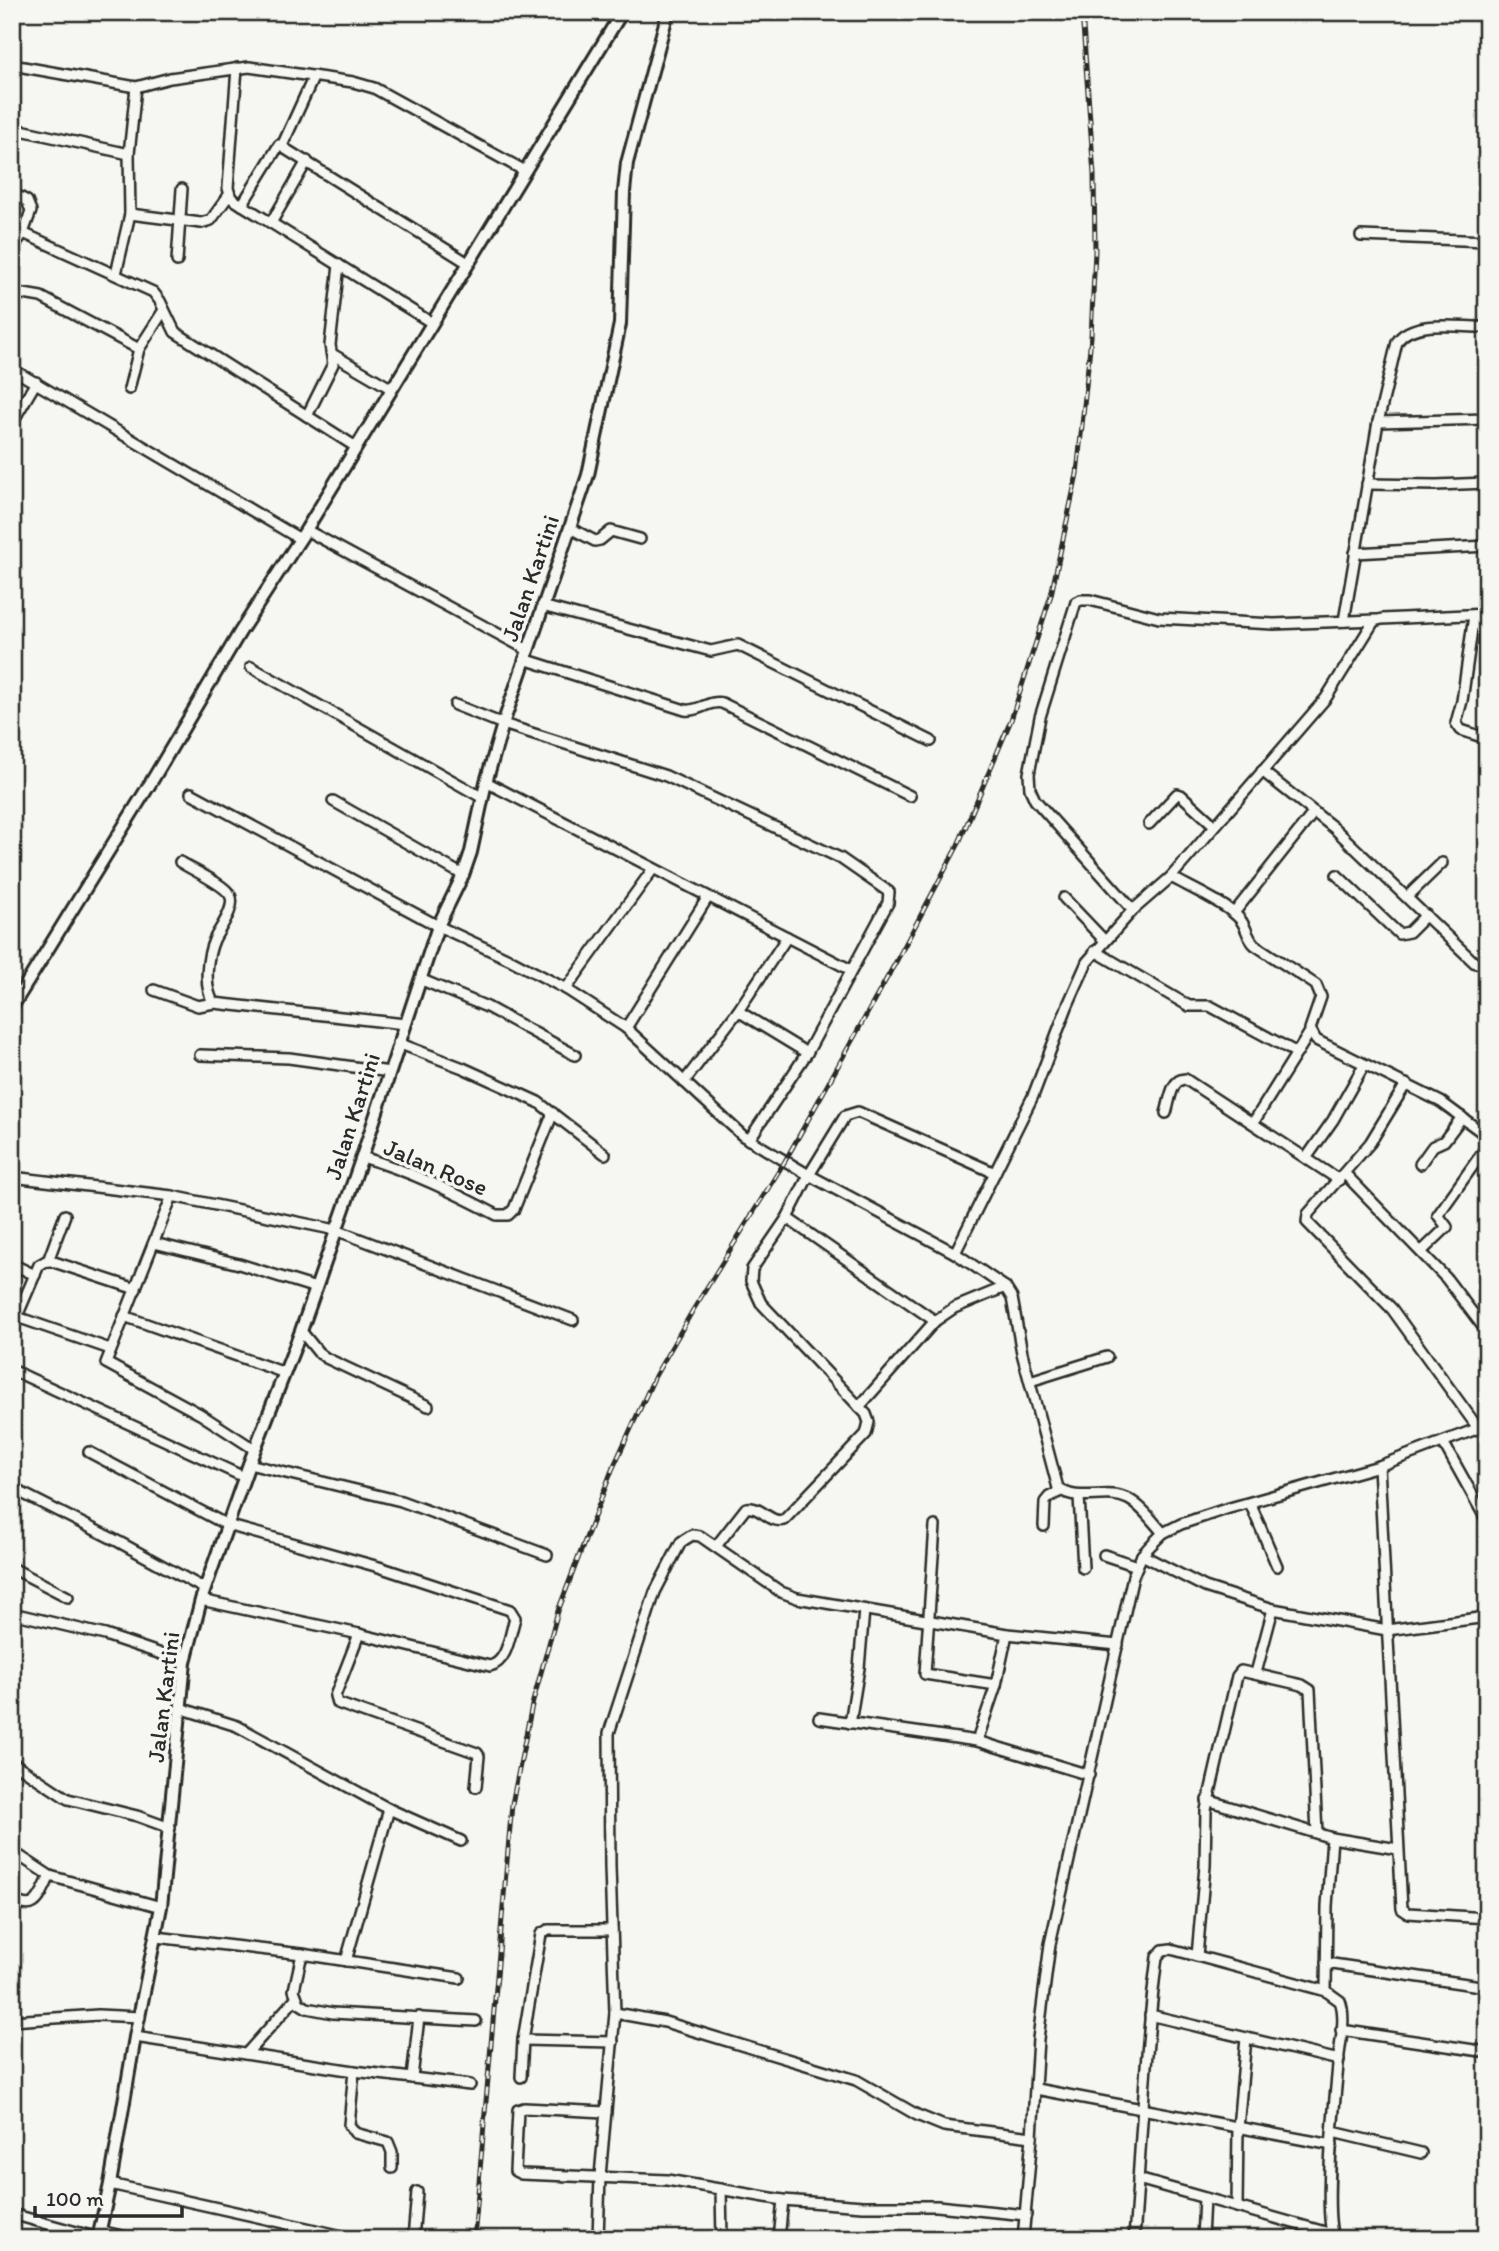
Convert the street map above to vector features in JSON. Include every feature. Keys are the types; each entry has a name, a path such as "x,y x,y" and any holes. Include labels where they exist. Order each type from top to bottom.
{"street":[{"path":"12,1007 622,12"},
{"name":"Jalan Kartini","path":"98,2236 162,1906 185,1662 201,1600 248,1464 301,1331 362,1157 398,1043 422,981 438,926 463,875 503,724 591,466 618,334 627,163 668,12"},
{"path":"12,65 136,88 170,78 237,68 260,68 353,82 374,88 525,171"},
{"path":"130,214 201,223 215,216 229,195 237,68"},
{"path":"242,205 279,145 282,146 314,76"},
{"path":"116,274 130,214 129,154 136,88"},
{"path":"12,128 129,154"},
{"path":"282,146 468,263"},
{"path":"271,223 307,161"},
{"path":"177,261 182,189"},
{"path":"12,193 31,206 31,216 12,250"},
{"path":"229,195 432,323"},
{"path":"23,233 153,292 160,301 170,326 179,335 356,447"},
{"path":"1361,236 1487,241"},
{"path":"307,416 332,369 330,345 339,265"},
{"path":"12,292 41,297 139,349"},
{"path":"129,389 139,349 164,310"},
{"path":"1344,621 1378,422 1397,342 1405,332 1424,326 1487,327"},
{"path":"332,354 392,389"},
{"path":"12,369 303,535 526,655 685,710 697,709 715,702 722,703 910,796"},
{"path":"12,423 36,382"},
{"path":"1378,422 1487,419"},
{"path":"1367,484 1487,483"},
{"path":"570,528 595,541 611,531 640,539"},
{"path":"1355,553 1487,546"},
{"path":"1133,910 1035,800 1030,789 1029,774 1040,717 1076,602 1090,600 1159,618 1274,624 1487,614"},
{"path":"542,606 711,650 737,645 931,741"},
{"path":"1474,615 1457,723 1461,730 1479,736"},
{"path":"956,1253 1033,1096 1081,974 1095,951 1133,910 1171,877 1326,698 1369,627 1376,620"},
{"path":"251,667 483,798"},
{"path":"455,705 503,724 659,772 840,858 887,889 890,895 888,903 807,1053 749,1140"},
{"path":"1262,771 1334,828 1475,963 1487,964"},
{"path":"486,782 851,970"},
{"path":"191,793 438,926 566,989 626,1028 734,1130 809,1175 956,1253 1006,1287 1012,1298 1055,1481 1061,1491 1079,1496 1125,1497 1138,1506 1163,1533"},
{"path":"1149,824 1177,794 1214,825"},
{"path":"333,801 463,875"},
{"path":"1234,913 1314,812"},
{"path":"180,862 222,887 230,894 232,901 213,942 210,957 208,990 214,1003"},
{"path":"1407,897 1442,863"},
{"path":"566,989 653,869"},
{"path":"1337,875 1399,934 1409,932 1426,915"},
{"path":"1171,877 1234,913 1255,945 1319,989 1320,1003 1310,1032 1253,1123"},
{"path":"626,1028 708,897"},
{"path":"1065,898 1104,940"},
{"path":"684,1082 738,1011 787,937"},
{"path":"1095,951 1189,1006 1210,1006 1297,1053"},
{"path":"422,981 487,1007 575,1055"},
{"path":"154,990 198,1006 214,1003 405,1024"},
{"path":"738,1011 807,1053"},
{"path":"1310,1032 1316,1040 1441,1102 1487,1136"},
{"path":"398,1043 463,1068 538,1102 605,1154"},
{"path":"200,1055 289,1058 390,1072"},
{"path":"1307,1157 1333,1120 1364,1065"},
{"path":"1166,1113 1175,1082 1182,1078 1342,1177 1454,1287 1487,1332"},
{"path":"1023,2239 1038,2039 1050,1944 1118,1645 1142,1555 1163,1533 1181,1524 1380,1466 1482,1427 1387,1303 1309,1226 1307,1220 1308,1214 1375,1136 1406,1084"},
{"path":"717,1545 748,1507 756,1508 774,1521 784,1520 869,1428 868,1418 761,1303 751,1282 752,1269 787,1218 809,1175 845,1116 858,1112 995,1172"},
{"name":"Jalan Rose","path":"362,1157 397,1167 433,1182 497,1215 508,1215 514,1209 553,1113"},
{"path":"1420,1164 1433,1146 1446,1139 1462,1117"},
{"path":"1421,1252 1447,1227 1438,1215 1487,1146"},
{"path":"12,1177 172,1196 336,1230 573,1320"},
{"path":"172,1196 106,1360 108,1365 200,1414 254,1449"},
{"path":"48,1261 65,1215"},
{"path":"787,1218 935,1321"},
{"path":"154,1243 239,1264 316,1288"},
{"path":"12,1328 39,1265 48,1261 136,1289"},
{"path":"12,1264 35,1275"},
{"path":"859,1407 935,1321 954,1308 1006,1287"},
{"path":"124,1316 285,1373"},
{"path":"17,1317 110,1349"},
{"path":"301,1331 326,1358 428,1406"},
{"path":"1030,1381 1107,1357"},
{"path":"12,1370 244,1476"},
{"path":"1443,1442 1487,1521"},
{"path":"89,1452 227,1525 379,1567 510,1610 515,1618 502,1658 497,1664 490,1666 201,1600"},
{"path":"248,1464 401,1501 547,1555"},
{"path":"1380,1466 1402,1909 1408,1913 1487,1918"},
{"path":"12,1488 205,1589"},
{"path":"1044,1526 1045,1502 1061,1491"},
{"path":"1079,1496 1083,1569"},
{"path":"1250,1503 1277,1566"},
{"path":"935,1526 925,1674 996,1685"},
{"path":"598,2239 600,2176 615,2013 608,1742 611,1723 655,1592 681,1542 689,1536 697,1535 717,1545 789,1596 1007,1634 1118,1645"},
{"path":"1104,1555 1137,1566"},
{"path":"1142,1555 1205,1587 1273,1609 1387,1630 1487,1616"},
{"path":"12,1568 68,1597"},
{"path":"1256,1673 1273,1609"},
{"path":"850,1723 859,1668 864,1610"},
{"path":"12,1613 104,1635 185,1662"},
{"path":"359,1634 335,1696 337,1703 475,1752 479,1756 476,1787"},
{"path":"977,1741 996,1685 1007,1634"},
{"path":"1197,1956 1207,1800 1237,1676 1243,1671 1305,1686 1311,1693 1317,1833"},
{"path":"180,1708 237,1726 389,1809 461,1841"},
{"path":"819,1718 977,1741 1089,1775"},
{"path":"12,1762 68,1799 137,1816 170,1828"},
{"path":"1207,1800 1332,1838 1398,1849"},
{"path":"346,1961 389,1809"},
{"path":"1326,1991 1327,1906 1332,1838"},
{"path":"12,1852 51,1876 162,1906"},
{"path":"12,1898 25,1906 34,1904 51,1876"},
{"path":"521,2077 523,2040 541,1934 548,1930 611,1930"},
{"path":"156,1937 302,1954 459,1978"},
{"path":"1134,2239 1141,2111 1150,2015 1160,1953 1171,1949 1326,1991 1337,1998 1342,2006 1332,2145 1330,2223 1333,2236 1138,2179"},
{"path":"302,1954 294,1990 296,1998 307,2008 322,2012 476,2021"},
{"path":"1326,1963 1487,1987"},
{"path":"246,2054 296,1998"},
{"path":"615,2013 666,2022 856,2080 917,2115 944,2126 1032,2137"},
{"path":"12,2021 98,2015 140,2017"},
{"path":"1150,2015 1339,2060"},
{"path":"412,2078 419,2017"},
{"path":"1341,2029 1487,2052"},
{"path":"135,2037 354,2071 470,2085"},
{"path":"1237,2207 1238,2128 1246,2038"},
{"path":"523,2040 613,2042"},
{"path":"354,2071 348,2119 350,2129 355,2133 388,2141 392,2152 392,2168"},
{"path":"1036,2089 1332,2145"},
{"path":"606,2112 524,2108 518,2110 513,2168 517,2172 676,2181 783,2200 863,2206 926,2206 1026,2215"},
{"path":"1333,2132 1421,2153"},
{"path":"110,2184 356,2239"},
{"path":"721,2189 722,2239"},
{"path":"412,2239 416,2192"},
{"path":"1202,2239 1204,2198"},
{"path":"779,2239 783,2200"},
{"path":"12,2214 98,2236 135,2239"}],"railway":[{"path":"474,2239 512,1804 532,1705 558,1611 612,1470 655,1376 785,1161 958,845 1011,720 1051,595 1077,474 1091,337 1095,251 1094,175 1082,12"}]}
